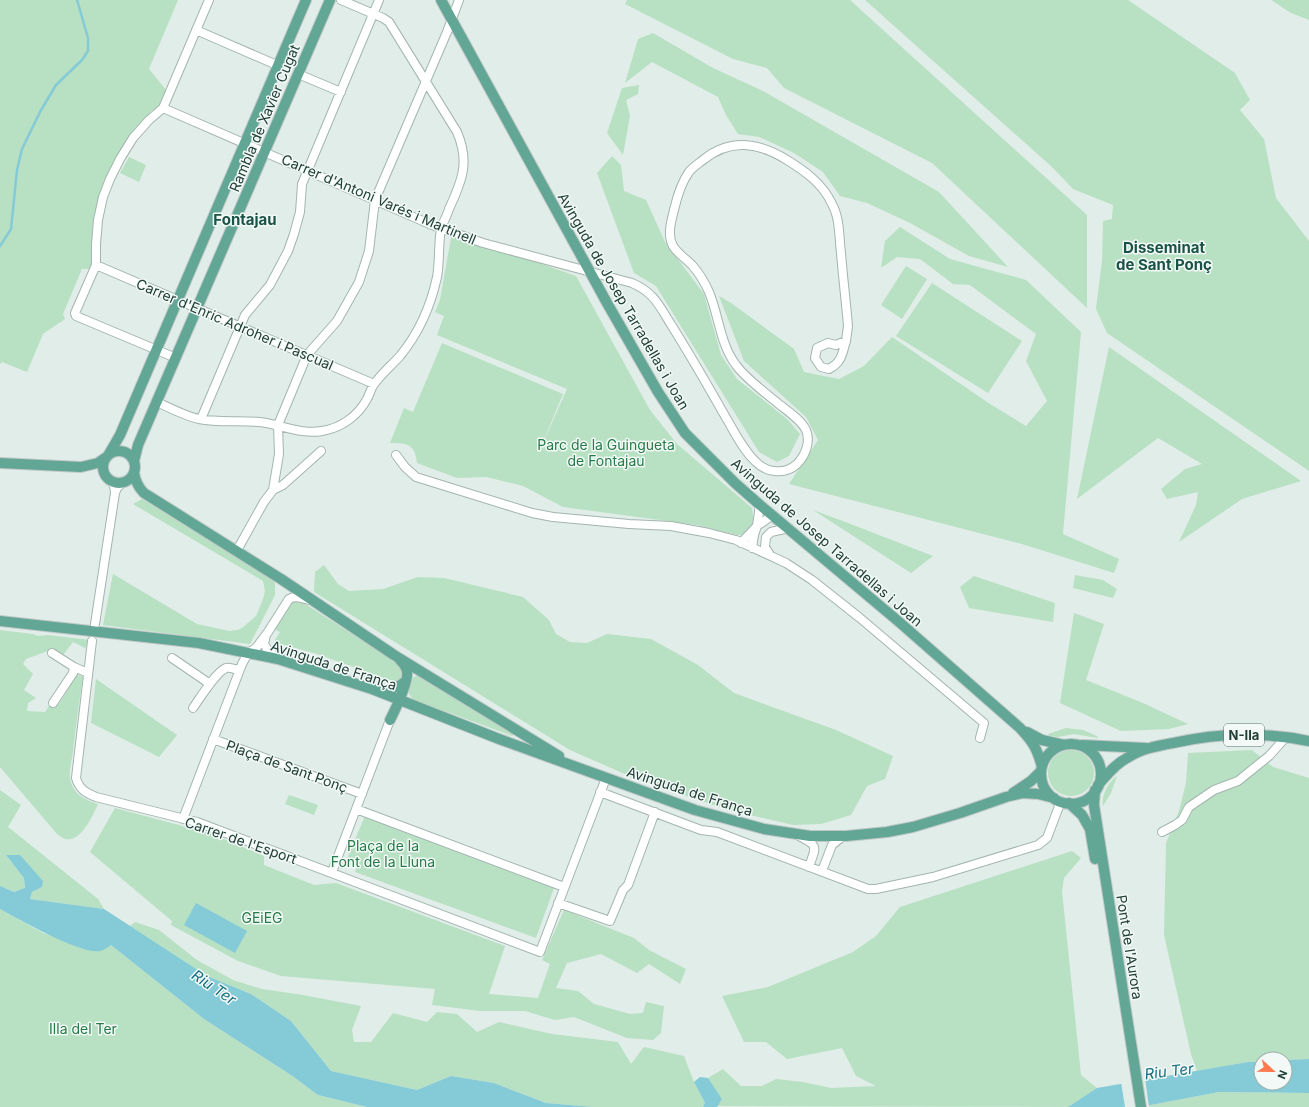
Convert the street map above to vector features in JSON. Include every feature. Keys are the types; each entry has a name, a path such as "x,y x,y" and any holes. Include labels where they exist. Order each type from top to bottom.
{"main road":[{"name":"Rambla de Xavier Cugat","path":"107,456 120,435 246,144 306,0"},
{"name":"Rambla de Xavier Cugat","path":"134,461 135,452 330,0"},
{"name":"Avinguda de Josep Tarradellas i Joan","path":"441,0 590,272 677,422 700,448 760,505 945,662 1020,728 1033,743 1038,753 1042,769"},
{"path":"0,463 81,466 98,463 112,452 121,451 129,454 134,461"},
{"path":"107,456 102,467 107,479 122,483 129,480 134,472"},
{"name":"N-IIa","path":"134,461 135,478 138,485 144,492 314,602"},
{"name":"Avinguda de França","path":"314,602 394,655 577,768"},
{"name":"Avinguda de França","path":"0,621 199,643 278,658 372,690 577,768 695,810 764,829 810,836 842,837 887,832 913,827 1006,797 1031,793 1061,801"},
{"path":"390,720 406,681 407,669 394,655"},
{"path":"372,690 387,690 396,688 406,681"},
{"path":"372,690 384,699 387,704 390,720"},
{"name":"Avinguda de Josep Tarradellas i Joan","path":"1020,728 1042,740 1064,745"},
{"name":"N-IIa","path":"1061,801 1076,803 1084,800 1122,760 1148,748 1186,740 1227,736 1254,735 1309,741"},
{"path":"1076,744 1087,749 1098,761 1100,773 1097,788"},
{"name":"N-IIa","path":"1042,769 1048,754 1057,747 1064,745 1076,744 1148,748"},
{"path":"1042,769 1042,779 1048,793 1061,801"},
{"name":"Avinguda de França","path":"1006,797 1031,781 1042,769"},
{"name":"Pont de l'Aurora","path":"1097,788 1094,805 1098,855 1135,1107"},
{"name":"Pont de l'Aurora","path":"1061,801 1082,815 1090,829 1098,855 1141,1107"}],"street":[{"path":"176,358 76,316 75,313 96,265 98,220 103,197 110,179 133,138 149,120 163,108 200,32 210,0"},
{"path":"157,402 201,419 261,422 307,432 322,431 336,427 349,420 359,411 368,399 374,384 401,355 415,333 426,311 434,288 438,268 441,228 463,177 464,153 457,132 393,27 386,20 342,0"},
{"path":"201,419 248,312 270,285 288,251 300,212 302,184 379,0"},
{"path":"273,490 279,454 278,425 307,355 340,317 359,282 369,251 375,200 452,19 458,0"},
{"path":"200,32 279,66"},
{"path":"298,74 341,92"},
{"name":"Carrer d'Antoni Varés i Martinell","path":"163,108 441,228 483,243 632,283 649,292 687,350 737,436 751,457 760,466 772,471 783,471 789,470 795,466 802,457 806,447 807,436 804,428 798,420 763,391 736,365 719,328 710,293 701,276 674,247 670,235 671,220 682,184 690,171 698,163 717,150 728,146 744,145 769,150 779,155 811,177 825,192 833,205 838,224 848,326 846,341"},
{"path":"445,220 447,226 452,232"},
{"name":"Carrer d'Enric Adroher i Pascual","path":"96,265 374,384"},
{"path":"236,552 264,502 273,490 282,485 321,451"},
{"path":"396,455 405,467 416,477 532,512 553,517 685,528 736,540 786,563 812,580 860,618 984,723 980,738"},
{"path":"111,481 114,485 115,493"},
{"path":"95,624 115,493 117,488 122,483"},
{"path":"752,548 760,505"},
{"path":"741,543 757,526 773,515"},
{"path":"772,557 765,548 766,537 773,515"},
{"path":"752,548 771,532 788,528"},
{"path":"184,819 238,670 248,653 256,648 284,606 292,597 298,597 314,602"},
{"path":"266,634 264,644 267,649 278,658"},
{"name":"Carrer de l'Esport","path":"92,641 76,778 77,783 87,793 96,797 197,822 540,952 558,903"},
{"path":"52,653 74,667 88,673"},
{"path":"172,658 210,684"},
{"path":"53,703 73,673 74,667"},
{"path":"193,708 210,684 225,669 229,668 238,670"},
{"path":"332,872 390,720"},
{"name":"Plaça de Sant Ponç","path":"213,738 362,794"},
{"path":"1162,832 1182,820 1189,807 1214,790 1238,781 1269,756 1286,738"},
{"path":"606,778 558,903 610,921 623,890 628,885 655,812"},
{"path":"600,792 701,830 717,832 868,889 876,889 922,880 1038,845 1047,838 1061,801"},
{"path":"356,809 564,887"},
{"path":"796,834 812,843 814,846 815,850 809,867"},
{"path":"822,871 832,845 842,837"}],"green space":[{"path":"0,0 178,0 149,69 166,90 159,106 151,111 119,152 104,181 92,229 92,264 89,269 82,269 63,314 65,319 43,334 27,372 2,362 0,364"},
{"path":"627,0 850,0 1087,215 1087,308 932,163 784,88 767,68 733,59 625,4"},
{"path":"865,0 1128,0 1235,73 1250,100 1240,110 1264,139 1276,198 1309,241 1309,471 1107,333 1096,309 1102,261 1103,221 1112,219 1113,205 1073,189 1052,167"},
{"path":"1271,0 1309,0 1309,20 1291,13"},
{"path":"653,33 713,68 763,91 939,192 1008,267 969,256 910,223 867,203 840,196 823,172 794,153 759,137 738,134 726,115 718,97 652,62 625,83 638,39"},
{"path":"639,85 638,94 626,100 630,116 623,155 607,133 622,88"},
{"path":"612,156 621,165 624,191 646,200 665,242 704,294 721,355 737,379 787,419 800,434 789,456 777,462 759,452 656,286 634,273 597,173"},
{"path":"129,157 146,165 139,182 120,173"},
{"path":"900,227 950,259 1026,280 1081,332 1063,534 1119,559 1114,573 1022,544 789,484 818,440 806,417 744,361 719,296 731,303 794,349 804,372 839,379 864,366 892,337 990,404 1026,426 1047,401 1026,361 1036,334 970,285 953,284 920,259 897,257 881,268 885,241"},
{"name":"Parc de la Guingueta de Fontajau","path":"452,232 576,276 650,410 677,444 752,508 754,524 742,535 737,535 697,525 563,507 523,486 486,477 457,478 417,463 414,452 409,446 401,443 390,443 404,408 413,412 442,343 563,394 538,454 567,389 437,335 444,316 435,312 440,300"},
{"path":"906,266 927,279 902,319 881,305"},
{"path":"932,283 1022,341 988,393 896,336"},
{"path":"1109,347 1301,481 1242,499 1179,542 1196,505 1198,492 1167,499 1161,489 1185,469 1202,464 1158,438 1077,499"},
{"path":"142,499 269,576 275,583 275,595 250,644 103,625 113,574 197,624 229,631 242,628 256,616 263,599 265,591 263,581 133,504"},
{"path":"813,510 848,523 933,556 911,573"},
{"path":"324,565 338,584 349,591 383,589 418,577 444,578 523,597 549,620 556,634 570,642 587,643 607,634 651,639 698,665 734,693 836,730 893,756 885,779 867,786 851,815 821,824 793,825 728,810 634,778 570,750 314,592 315,572"},
{"path":"1075,575 1103,580 1117,589 1113,598 1073,588"},
{"path":"974,576 1055,603 1053,622 969,608 960,587"},
{"path":"299,600 399,664 402,674 398,683 317,654 277,643 275,640 280,632 274,629 278,620 287,607"},
{"path":"1074,613 1104,624 1086,680 1143,703 1188,724 1169,729 1121,731 1060,703"},
{"path":"0,630 38,636 48,635 90,640 85,648 73,642 63,655 55,650 48,651 26,659 23,664 33,674 24,690 36,698 28,703 27,711 45,712 49,706 59,704 77,674 83,677 70,777 74,789 79,795 86,800 98,804 86,827 76,837 71,839 62,838 57,834 0,767"},
{"path":"419,675 513,733 513,736 414,700 408,690 412,679"},
{"path":"96,679 177,735 159,757 91,723"},
{"path":"1066,728 1083,730 1097,736 1098,738 1074,734 1058,737 1049,736 1048,734"},
{"path":"1076,750 1080,751 1090,760 1093,764 1093,782 1084,792 1076,796 1066,796 1058,792 1049,782 1048,768 1052,760 1062,751"},
{"path":"1252,750 1273,767 1309,778 1309,1059 1293,1060 1293,1051 1253,1051 1253,1062 1197,1071 1191,1054 1164,935 1166,843 1179,811 1186,783 1188,753"},
{"path":"1117,776 1111,793 1103,806 1103,798 1106,790"},
{"path":"0,790 21,805 8,827 98,899 104,909 30,899 32,892 42,887 6,855 24,878 25,889 14,892 0,886"},
{"path":"289,795 318,805 314,815 285,804"},
{"name":"GEiEG","path":"115,808 216,835 219,840 224,839 264,856 264,865 314,885 336,883 505,946 489,994 538,998 550,964 542,960 564,910 634,938 649,950 686,969 680,984 649,964 637,973 601,954 567,963 556,988 578,991 594,1004 630,1014 643,1013 646,1002 664,1006 661,1033 653,1040 627,1038 574,1017 555,1020 525,1011 480,1011 432,1005 435,989 281,976 238,961 171,925 172,921 90,852"},
{"name":"Plaça de la Font de la Lluna","path":"365,816 554,888 536,938 355,872 357,866 346,861"},
{"path":"1072,851 1081,858 1064,878 1062,891 1081,1075 1097,1088 1068,1107 716,1106 722,1099 708,1078 723,1069 741,1086 762,1086 776,1079 803,1082 831,1088 876,1086 856,1076 842,1048 787,1059 766,1042 744,1042 722,996 768,987 853,952 876,936 900,907"},
{"name":"Illa del Ter","path":"0,909 43,933 99,951 111,945 204,1019 291,1075 318,1095 367,1107 0,1107"},
{"path":"135,922 159,930 197,960 233,980 262,989 361,1006 352,1030 354,1042 371,1042 393,1013 427,1022 437,1012 457,1014 477,1032 499,1022 552,1034 618,1042 631,1064 644,1047 684,1056 694,1082 705,1103 703,1107 593,1107 546,1103 494,1083 451,1076 417,1090 331,1071 291,1021 251,994 207,976 130,926"},
{"path":"1219,1092 1309,1093 1309,1107 1140,1107"}],"water":[{"name":"Riu Ter","path":"6,855 20,855 43,881 42,887 32,892 30,899 104,909 207,976 251,994 291,1021 331,1071 417,1090 451,1076 494,1083 546,1103 593,1107 367,1107 318,1095 291,1075 204,1019 111,945 100,951 91,951 79,948 0,909 0,886 14,892 25,888 24,878"},
{"path":"196,903 247,931 235,953 184,925"},
{"path":"1309,1059 1309,1093 1219,1092 1140,1107 1068,1107 1097,1088 1248,1062 1253,1062 1253,1091 1293,1091 1293,1060"},
{"path":"700,1077 708,1078 722,1099 717,1107 703,1107 705,1103 694,1082"}],"pier":[{"path":"1145,1078 1149,1107 1125,1107 1121,1082"}],"waterway":[{"path":"0,246 11,229 17,170 22,149 40,112 56,85 82,60 88,51 88,38 77,0"}],"district":[{"name":"Fontajau","path":"245,219"},
{"name":"Disseminat de Sant Ponç","path":"1164,256"}]}
